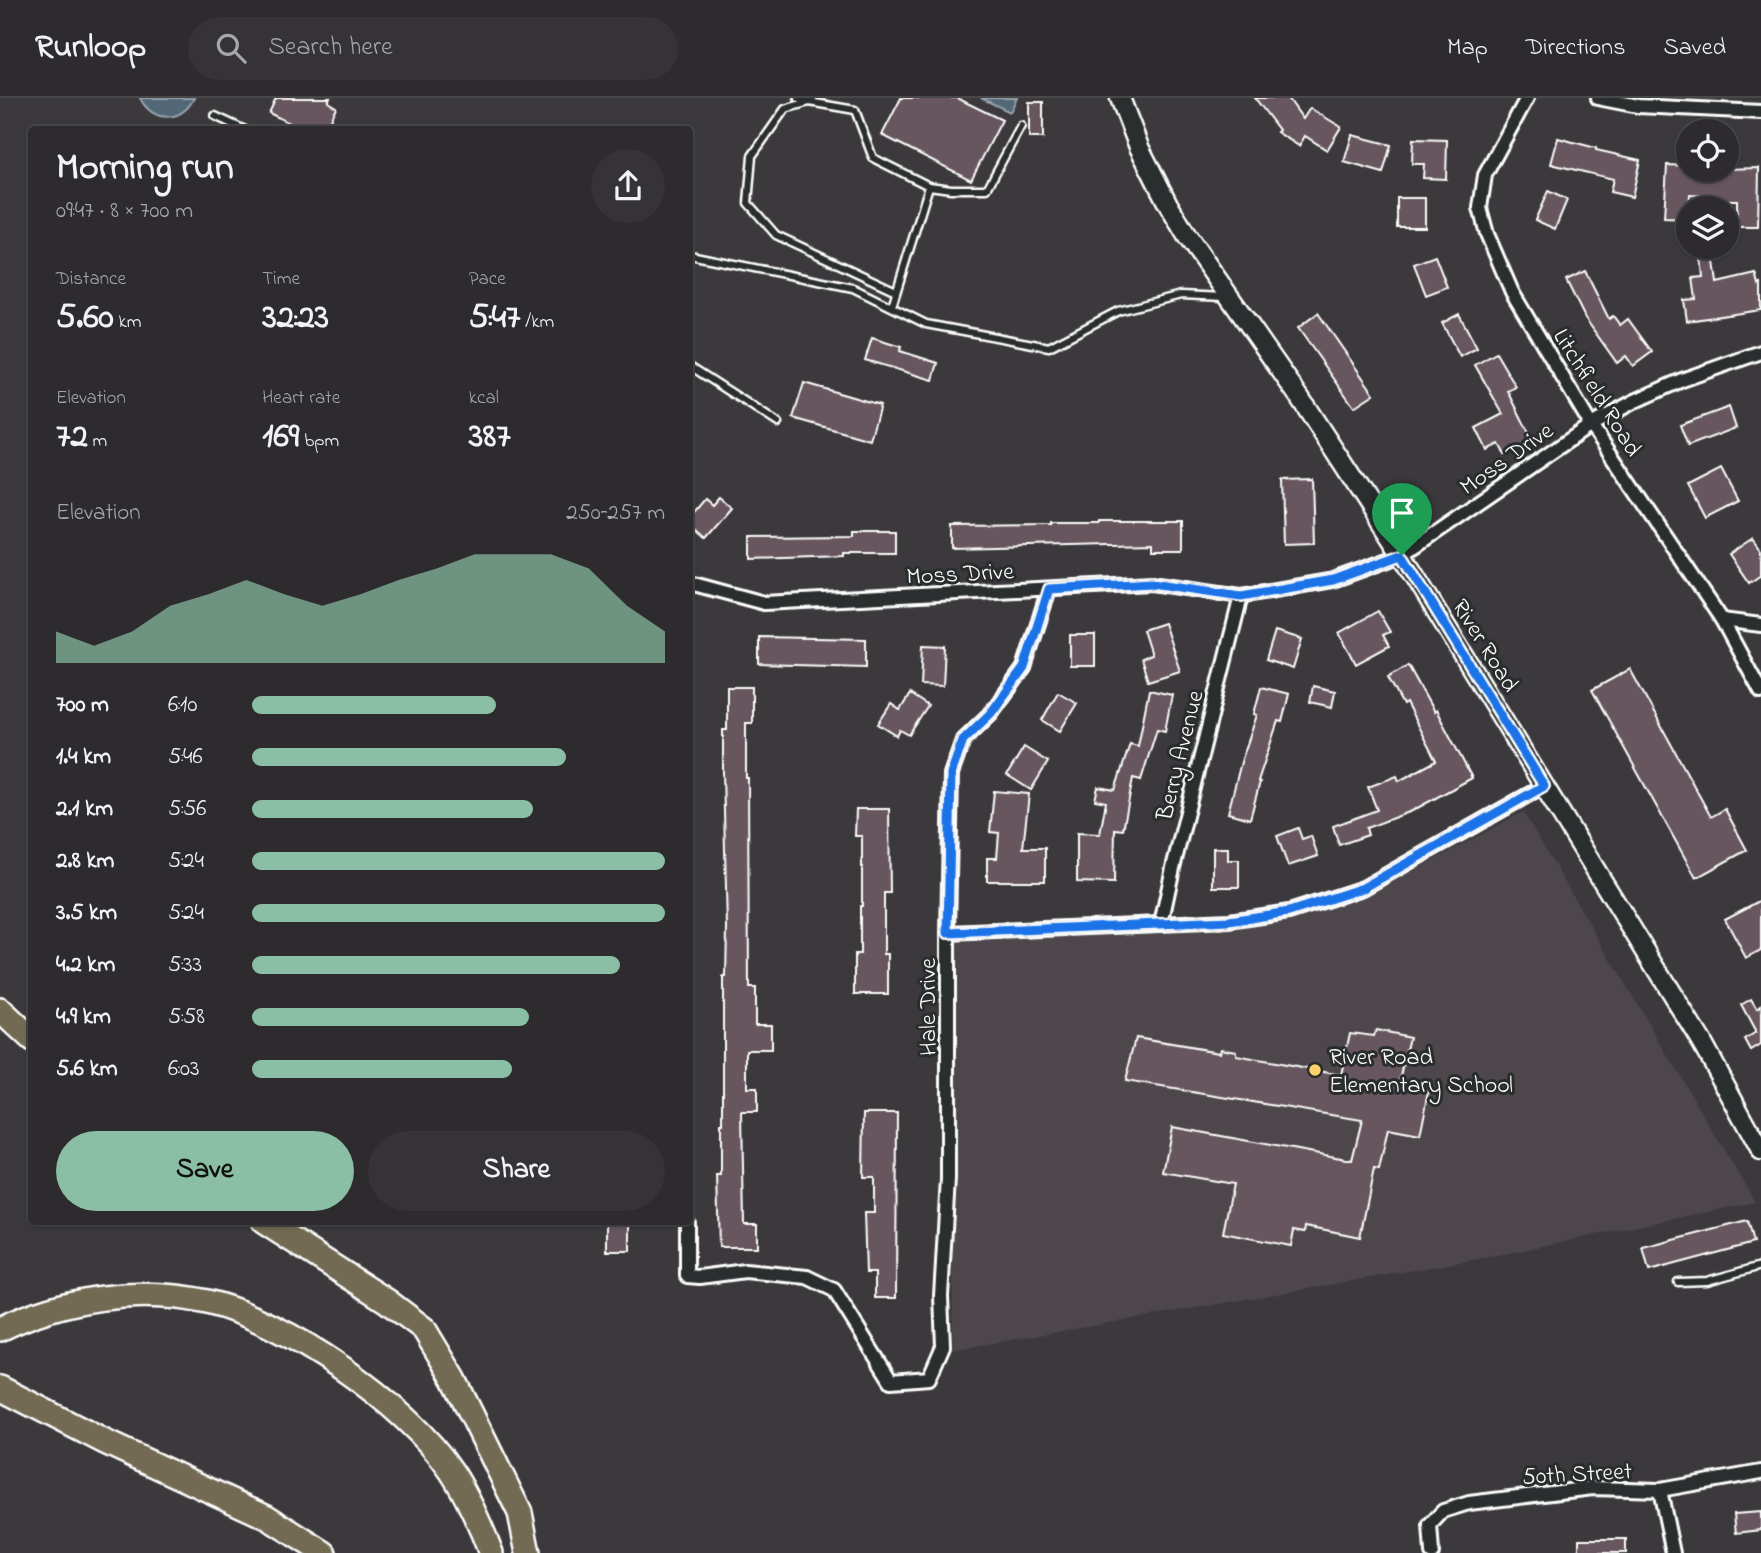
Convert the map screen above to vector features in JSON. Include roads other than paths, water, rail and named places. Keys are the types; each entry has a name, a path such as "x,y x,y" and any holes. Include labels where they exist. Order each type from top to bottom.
{"highway":[{"path":"0,1010 28,1036"},
{"path":"269,1225 387,1301 424,1329 454,1379 520,1513 528,1553"},
{"path":"0,1329 68,1304 114,1297 184,1298 207,1302 251,1317 293,1337 332,1362 370,1389 405,1420 452,1472 491,1553"},
{"path":"4,1390 105,1442 267,1517 324,1553"}],"main road":[{"name":"River Road","path":"1120,98 1139,147 1168,204 1300,398 1402,555 1702,1043 1761,1152"}],"street":[{"name":"Litchfield Road","path":"1527,98 1485,175 1480,208 1487,234 1512,292 1591,425 1723,620 1761,692"},
{"path":"1598,98 1638,106 1761,112"},
{"name":"Moss Drive","path":"693,584 764,603 1152,583 1241,596 1333,580 1402,555 1591,425 1633,402 1682,380 1761,352"},
{"name":"Hale Drive","path":"687,1225 687,1276 700,1277 745,1271 807,1277 834,1290 891,1381 929,1378 943,1346 942,1296 948,1179 951,774 963,740 991,713 1024,668 1049,589"},
{"name":"Berry Avenue","path":"1161,925 1172,868 1241,596"},
{"path":"1723,620 1761,625"},
{"path":"948,933 1229,921 1289,912 1363,888 1544,786"},
{"name":"50th Street","path":"1432,1553 1430,1525 1443,1511 1469,1503 1594,1488 1660,1490 1761,1472"},
{"path":"1660,1490 1673,1553"}],"lane":[{"path":"799,98 855,110 873,158 929,186 951,189 987,189 1021,126"},
{"path":"811,100 785,110 752,156 748,203 776,235 896,291"},
{"path":"215,116 236,126"},
{"path":"891,306 929,186"},
{"path":"693,256 853,288 926,324 1049,347 1118,311 1181,295 1230,297"},
{"path":"693,368 778,423"},
{"path":"1678,1282 1707,1281 1761,1266"}],"water":[{"path":"140,98 194,98 182,112 167,117 152,112"},
{"path":"981,98 1017,98 1010,112"}],"place":[{"name":"River Road Elementary School","path":"1315,1070"}]}
